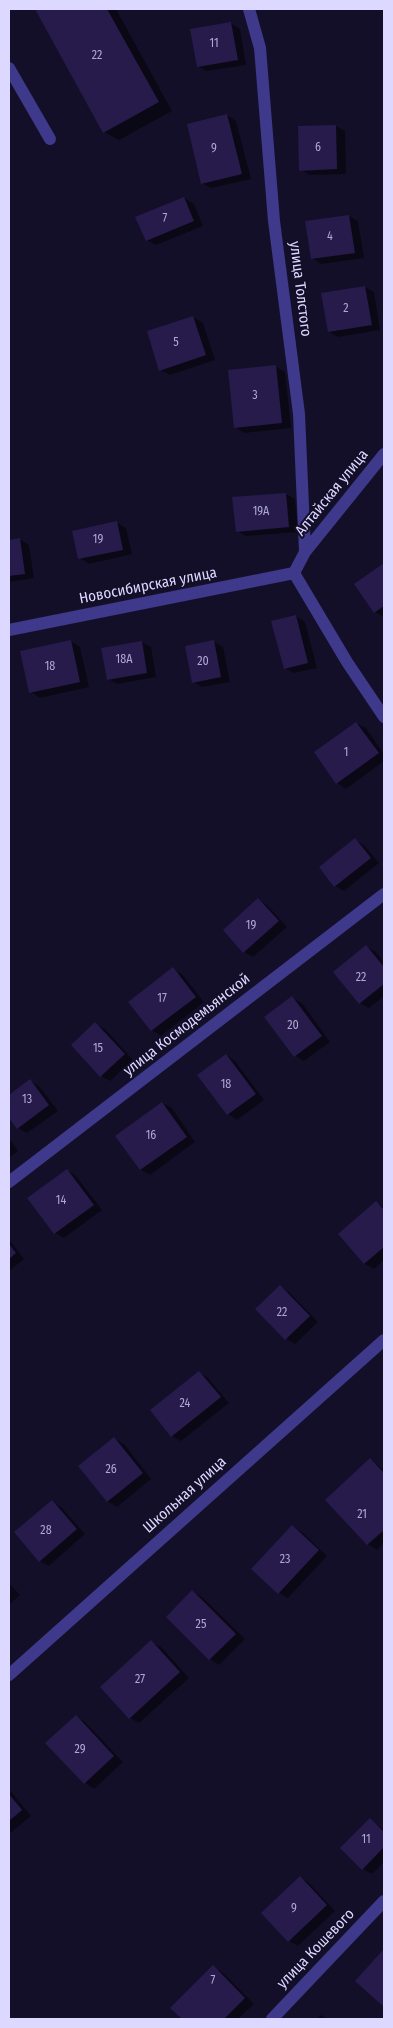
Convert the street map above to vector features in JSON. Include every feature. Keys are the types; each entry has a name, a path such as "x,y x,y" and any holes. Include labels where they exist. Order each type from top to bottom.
{"street":[{"name":"улица Толстого","path":"249,9 260,48 274,221 299,414 305,552"},
{"path":"9,68 50,139"},
{"name":"Алтайская улица","path":"305,552 384,454"},
{"path":"305,552 294,573 347,662 384,717"},
{"name":"Новосибирская улица","path":"9,630 294,573"},
{"name":"улица Космодемьянской","path":"9,1182 384,894"},
{"name":"Школьная улица","path":"9,1675 384,1340"},
{"name":"улица Кошевого","path":"272,2019 384,1901"}],"building":[{"path":"35,9 107,9 159,102 103,133"},
{"path":"231,22 238,60 197,67 190,29"},
{"path":"227,114 242,174 201,184 187,124"},
{"path":"336,125 337,169 299,171 298,126"},
{"path":"184,197 194,221 146,241 135,217"},
{"path":"349,215 355,253 311,259 305,221"},
{"path":"365,286 372,325 328,332 321,293"},
{"path":"193,316 206,355 159,371 147,331"},
{"path":"276,365 282,423 234,428 228,370"},
{"path":"286,493 289,527 236,532 232,497"},
{"path":"117,521 123,550 78,559 72,531"},
{"path":"20,538 25,574 9,576 9,540"},
{"path":"384,563 384,606 374,613 354,584"},
{"path":"296,615 308,663 284,669 271,621"},
{"path":"71,640 80,682 29,693 20,651"},
{"path":"214,640 221,677 192,683 185,646"},
{"path":"142,641 147,673 107,680 101,648"},
{"path":"356,722 379,753 336,784 314,752"},
{"path":"355,838 371,858 334,887 319,867"},
{"path":"258,898 279,921 243,953 223,930"},
{"path":"366,945 384,967 384,984 359,1004 333,972"},
{"path":"173,967 196,997 151,1031 128,1002"},
{"path":"292,996 322,1036 294,1057 264,1017"},
{"path":"95,1022 125,1054 100,1077 71,1045"},
{"path":"226,1054 256,1094 227,1115 197,1075"},
{"path":"30,1079 49,1105 17,1129 9,1118 9,1095"},
{"path":"162,1102 187,1137 140,1170 115,1136"},
{"path":"67,1169 94,1205 54,1234 27,1198"},
{"path":"376,1201 384,1210 384,1247 364,1264 338,1234"},
{"path":"9,1244 16,1253 9,1259"},
{"path":"280,1285 310,1316 285,1340 255,1309"},
{"path":"199,1371 221,1397 171,1437 150,1410"},
{"path":"114,1437 143,1473 107,1502 78,1466"},
{"path":"370,1458 384,1473 384,1530 367,1545 325,1500"},
{"path":"52,1500 77,1529 39,1562 14,1532"},
{"path":"292,1525 319,1550 278,1594 251,1569"},
{"path":"192,1590 236,1634 209,1660 166,1617"},
{"path":"151,1640 180,1672 129,1719 100,1687"},
{"path":"76,1715 114,1756 84,1784 45,1743"},
{"path":"9,1794 22,1810 9,1821"},
{"path":"370,1818 384,1832 384,1847 362,1870 340,1848"},
{"path":"300,1876 327,1905 288,1942 261,1913"},
{"path":"384,1951 384,2007 355,1981"},
{"path":"213,1965 245,1998 224,2019 182,2019 170,2008"}]}
